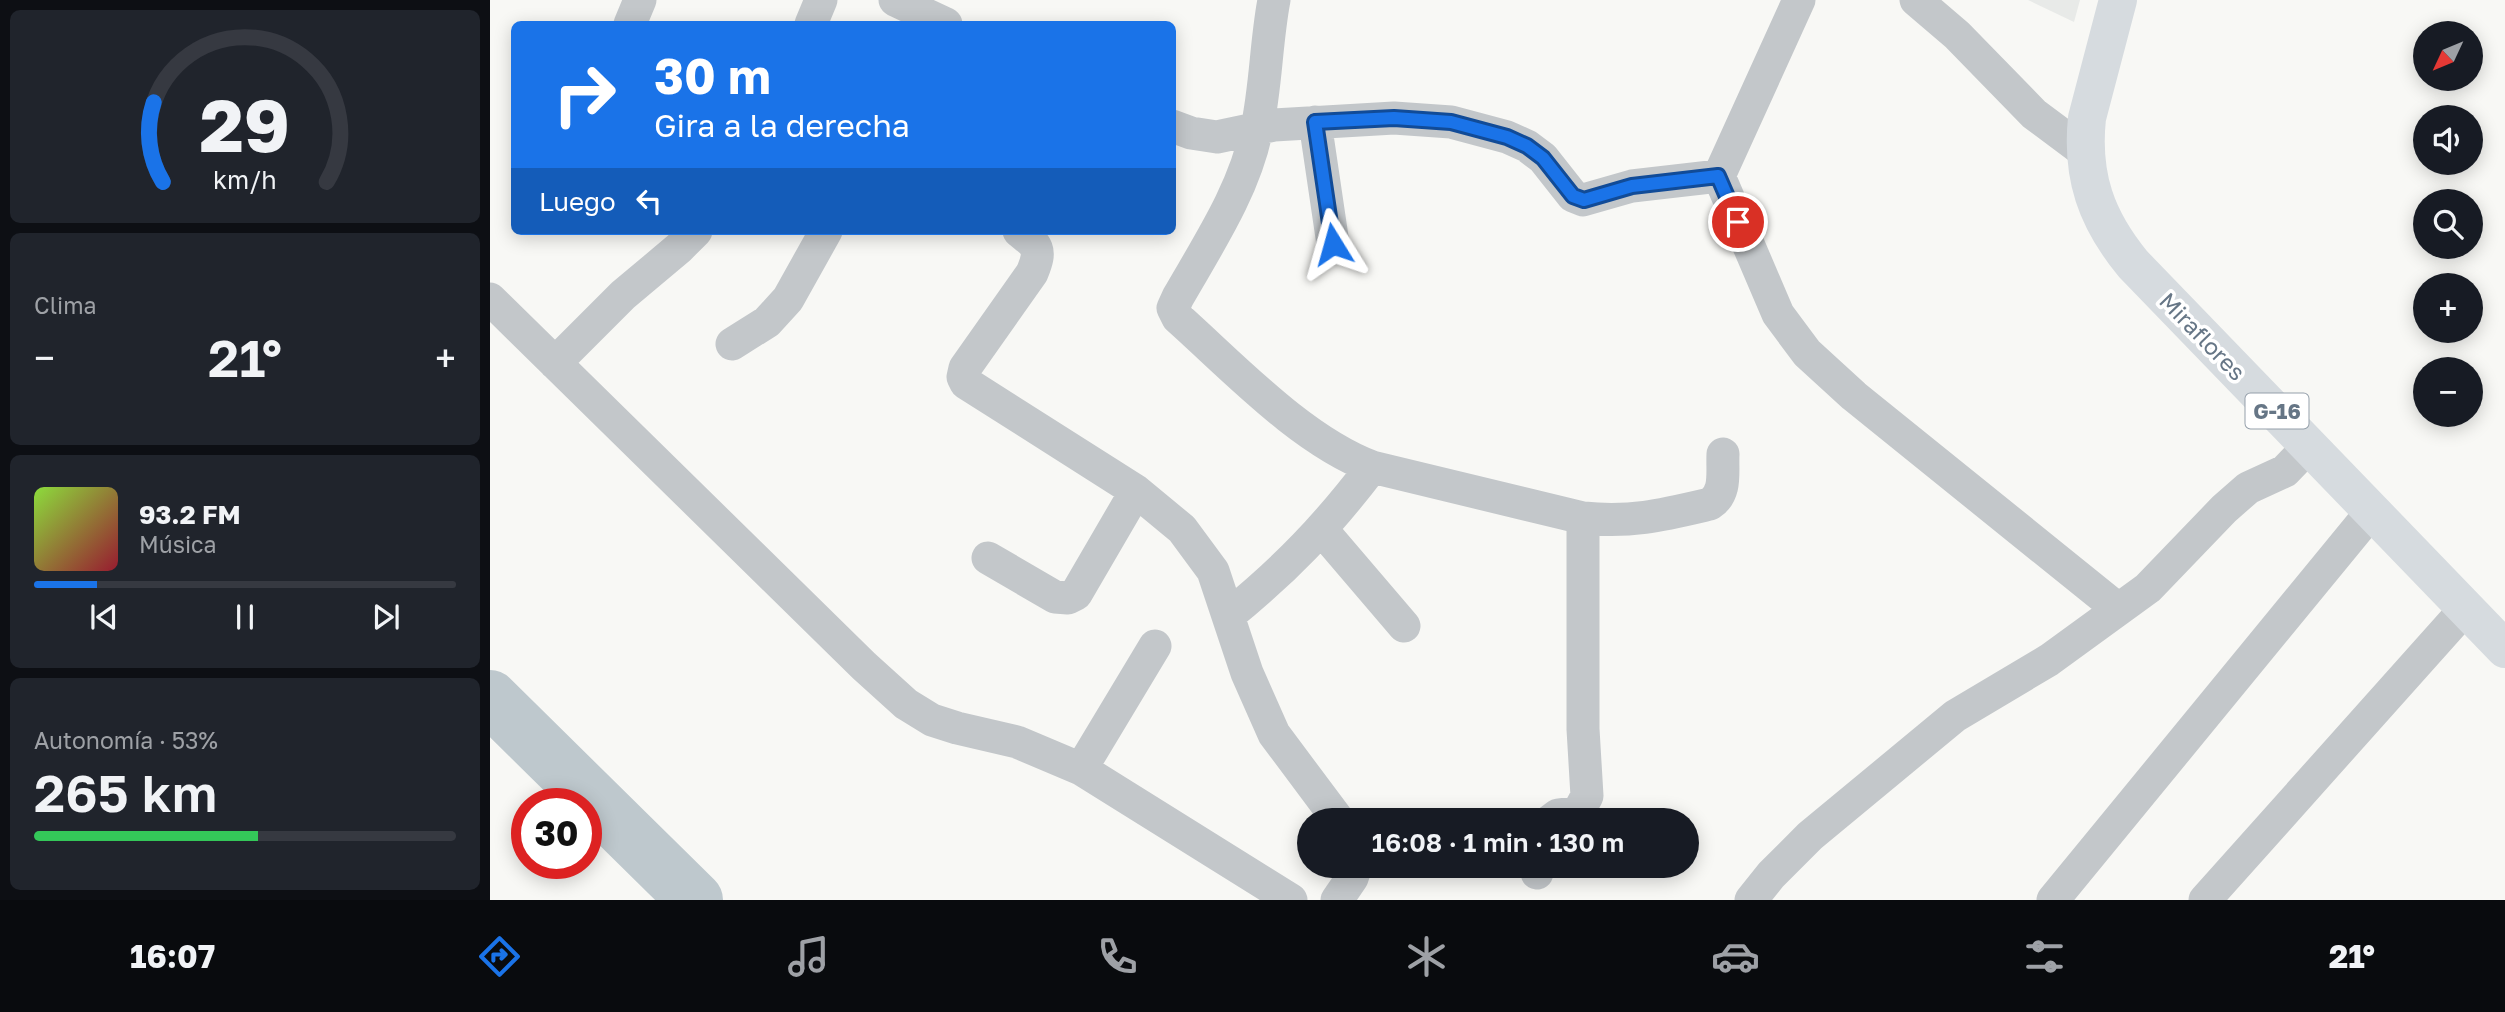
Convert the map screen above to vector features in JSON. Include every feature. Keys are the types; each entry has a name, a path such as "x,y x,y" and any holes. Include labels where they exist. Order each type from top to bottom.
{"main road":[{"name":"G-16","path":"2085,152 2087,117 2118,0"},
{"name":"Miraflores","path":"2085,152 2086,167 2100,214 2121,249 2505,649"}],"street":[{"path":"631,21 640,0"},
{"path":"812,21 821,0"},
{"path":"895,0 934,21"},
{"path":"1274,0 1257,128 1237,192 1173,309 1178,318 1317,438 1346,457 1372,467 1583,518 1612,521 1641,519 1710,504 1721,491 1723,454"},
{"path":"1798,0 1718,176 1778,314 1807,353 1854,396 2118,610"},
{"path":"1916,0 1957,35 2034,114 2085,152"},
{"path":"1176,128 1191,134 1217,137 1257,128 1315,122 1394,118 1451,122 1507,137 1527,146 1543,158 1573,196 1584,200 1632,186 1718,176"},
{"path":"1315,122 1333,244"},
{"path":"555,363 623,295 692,235"},
{"path":"732,344 767,322 788,299 824,235"},
{"path":"1024,235 1036,245 1039,252 1037,262 965,368 963,377 967,383 1136,491 1182,529 1213,571 1247,673 1275,734 1329,808"},
{"path":"490,299 906,704 932,720 1017,742 1082,769 1291,900"},
{"path":"1766,895 1810,836 1955,716 2049,660 2148,588 2224,509 2248,488 2285,471 2310,445"},
{"path":"1228,616 1270,582 1322,530 1372,467"},
{"path":"988,558 1055,597 1072,596 1076,594 1136,491"},
{"path":"2053,900 2373,510"},
{"path":"1581,808 1587,796 1583,729 1583,518"},
{"path":"1322,530 1404,626"},
{"path":"2205,900 2466,608"},
{"path":"1082,769 1156,646"},
{"path":"1337,900 1352,878"}],"shaded area":[{"path":"2028,0 2080,0 2074,22"}],"waterway":[{"path":"490,698 695,900"}],"route":[{"path":"1333,244 1315,122 1394,118 1451,122 1507,137 1527,146 1543,158 1573,196 1584,200 1632,186 1718,176 1738,222"}]}
